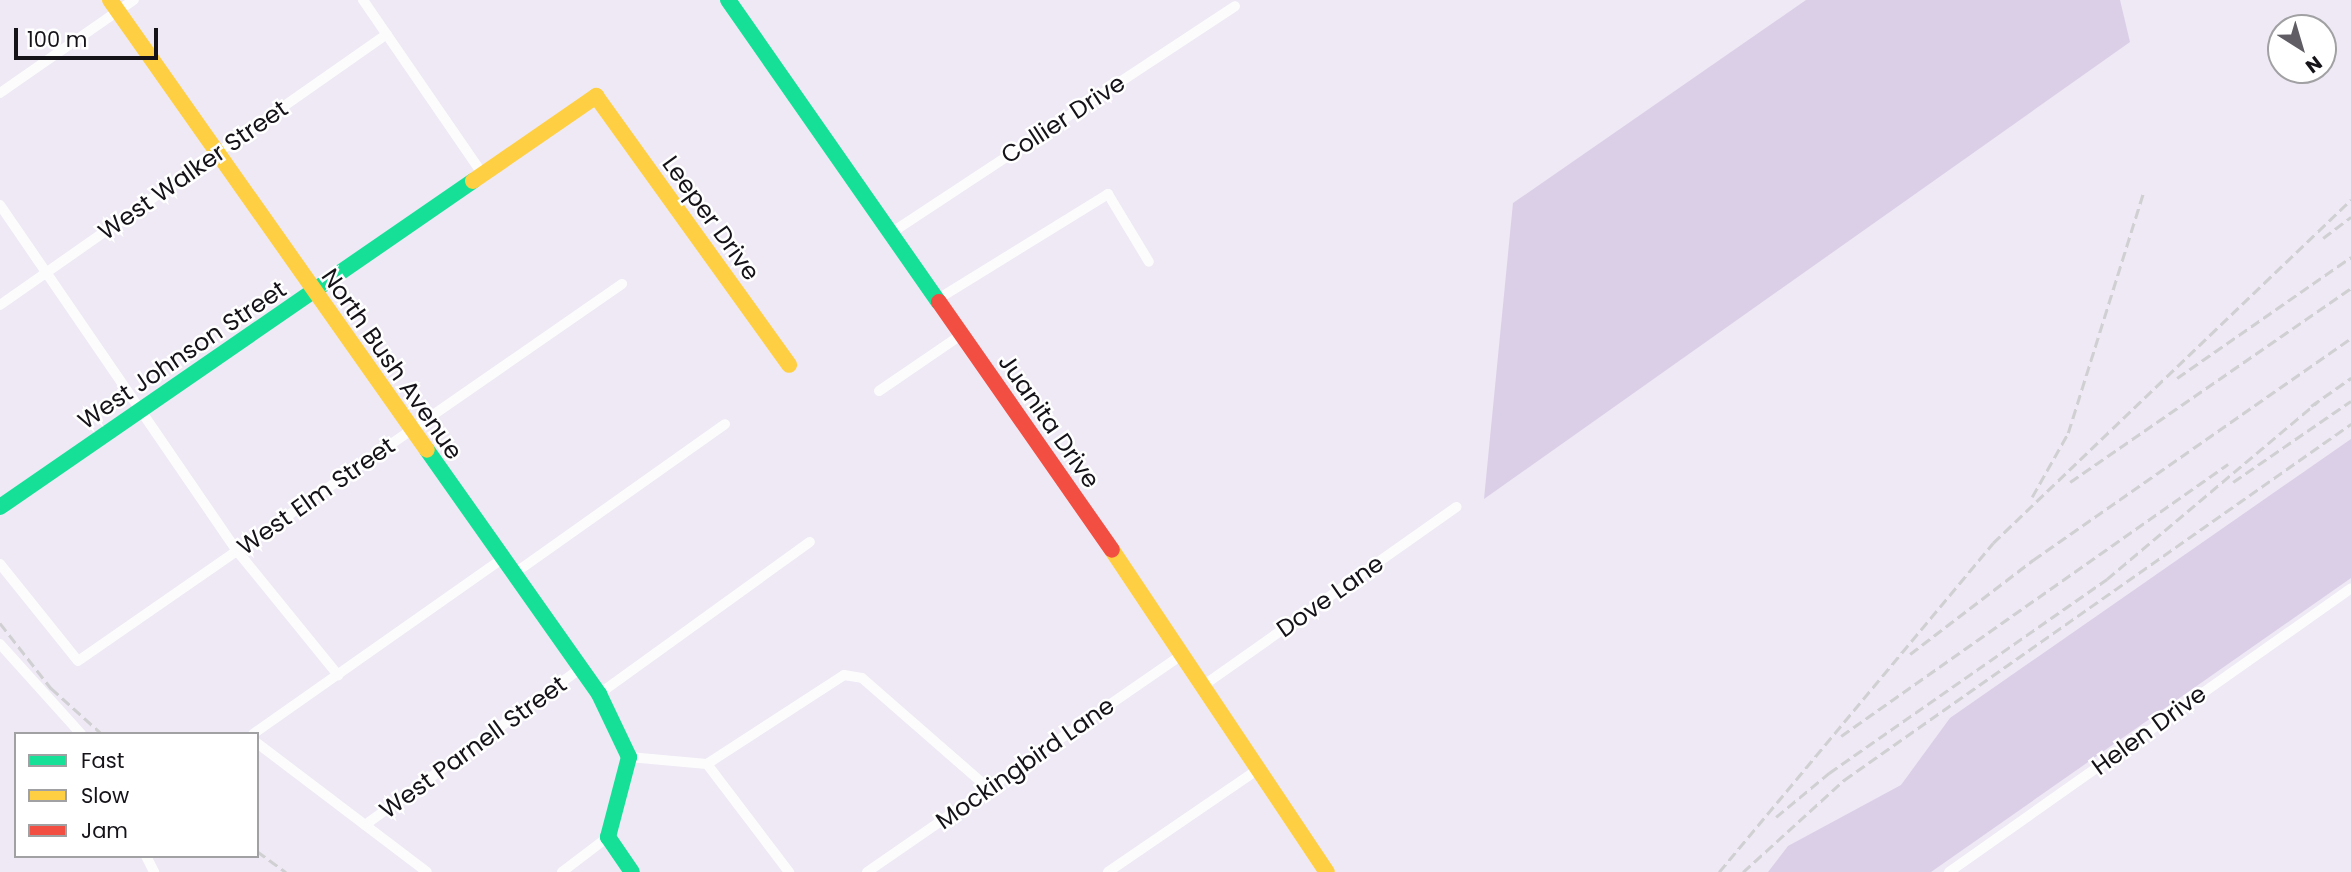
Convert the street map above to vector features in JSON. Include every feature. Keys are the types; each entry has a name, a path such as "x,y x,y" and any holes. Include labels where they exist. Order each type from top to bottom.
{"street":[{"path":"0,93 114,6 134,0"},
{"path":"363,0 482,173"},
{"name":"Juanita Drive","path":"734,2 961,335 1184,653 1327,872"},
{"name":"North Bush Avenue","path":"114,6 501,561 598,694 629,757"},
{"name":"Collier Drive","path":"891,233 1235,6"},
{"name":"West Walker Street","path":"0,305 387,34"},
{"name":"West Johnson Street","path":"0,507 596,96"},
{"name":"Leeper Drive","path":"596,96 789,365"},
{"path":"938,299 1108,194 1149,261"},
{"path":"0,205 238,552 338,675"},
{"name":"West Elm Street","path":"0,564 78,661 622,284"},
{"path":"878,391 961,335"},
{"path":"512,575 725,424"},
{"name":"Dove Lane","path":"1204,685 1456,507"},
{"name":"West Parnell Street","path":"598,694 810,542"},
{"path":"256,732 501,561"},
{"name":"Helen Drive","path":"1949,872 2351,589"},
{"path":"0,644 79,732"},
{"name":"Mockingbird Lane","path":"867,872 1184,653"},
{"name":"West Parnell Street","path":"365,825 580,669"},
{"path":"562,872 608,837 629,757 707,764 844,675 862,678 988,788"},
{"path":"259,745 427,872"},
{"path":"707,764 789,872"},
{"path":"1108,872 1260,768"},
{"path":"608,837 632,872"}],"shaded area":[{"path":"1806,0 2120,0 2130,42 1484,499 1513,203"},
{"path":"2351,439 2351,578 1931,872 1768,872 1788,846 1901,785 1950,718"}],"railway":[{"path":"2032,497 2068,433 2143,194"},
{"path":"1719,872 1993,543 2351,200"},
{"path":"2323,238 2351,217"},
{"path":"2177,378 2351,257"},
{"path":"2070,482 2351,288"},
{"path":"1910,654 2033,560 2351,338"},
{"path":"2311,406 2351,378"},
{"path":"2233,482 2351,401"},
{"path":"1776,817 1829,773 2107,579 2317,402"},
{"path":"1743,872 1844,780 2351,424"},
{"path":"1841,736 2228,464"},
{"path":"0,623 51,688 100,732"},
{"path":"259,852 286,872"}],"traffic: fast":[{"path":"728,0 939,302"},
{"path":"0,507 473,181"},
{"path":"427,450 599,694 629,757 608,837 632,872"}],"traffic: slow":[{"path":"110,0 427,450"},
{"path":"473,181 596,96 789,365"},
{"path":"1112,550 1327,872"}],"traffic: jam":[{"path":"939,302 1112,550"}]}
